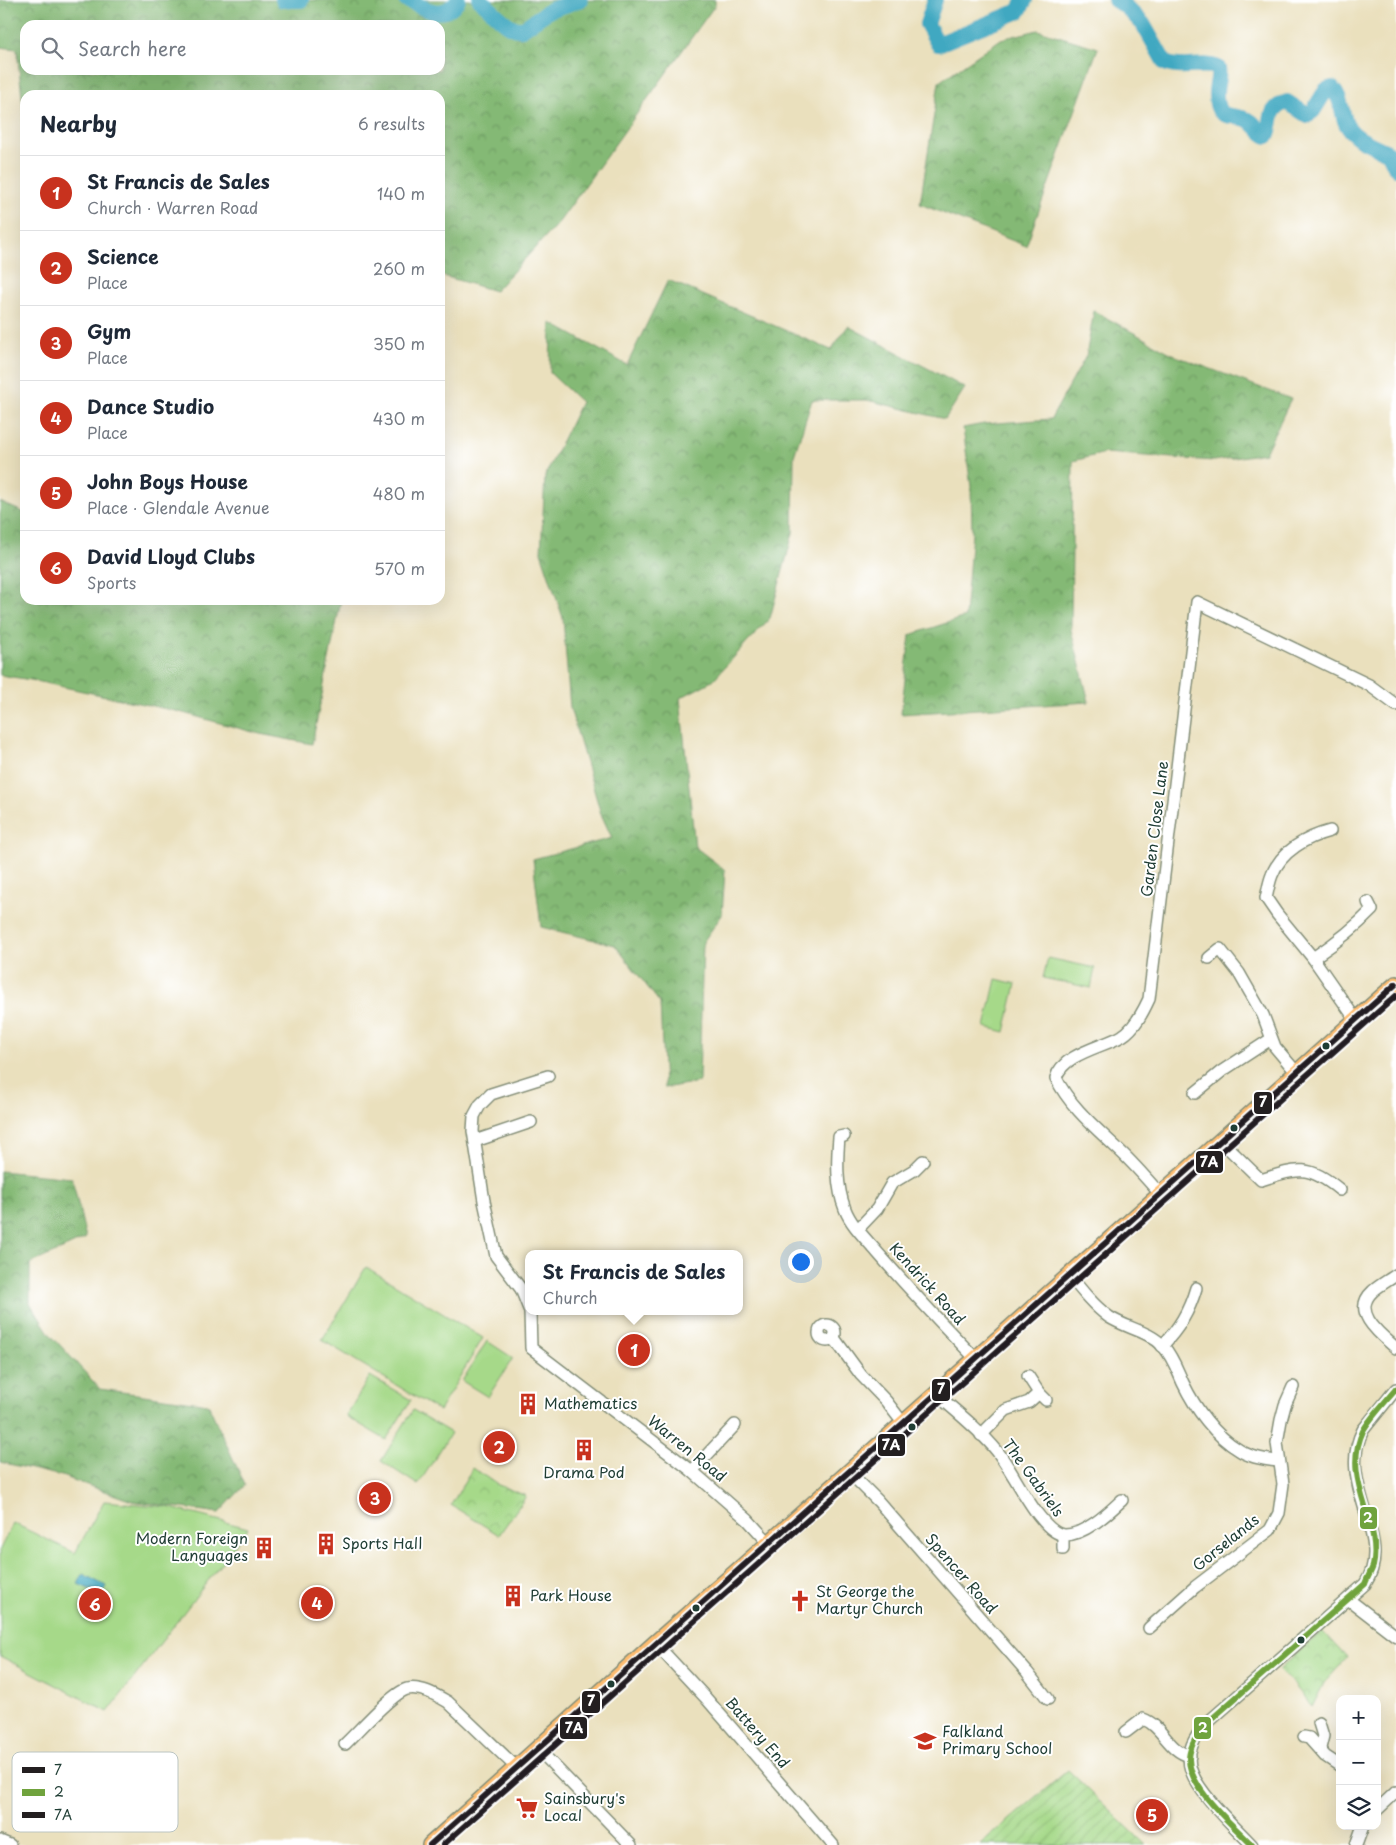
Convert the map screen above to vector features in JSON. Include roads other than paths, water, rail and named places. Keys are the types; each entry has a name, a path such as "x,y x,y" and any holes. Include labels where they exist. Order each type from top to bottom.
{"main road":[{"path":"430,1845 1396,984"}],"street":[{"name":"Garden Close Lane","path":"1161,1195 1120,1151 1082,1116 1061,1089 1056,1078 1057,1073 1069,1061 1095,1047 1122,1036 1144,1010 1149,999 1197,602 1369,685 1396,704"},
{"path":"1330,831 1312,836 1297,845 1282,858 1272,874 1266,898 1313,958 1356,1020"},
{"path":"1313,958 1333,945 1362,921 1372,910 1368,902"},
{"path":"1209,958 1220,949 1239,973 1264,1015 1275,1047 1297,1073"},
{"path":"1195,1093 1222,1071 1271,1039"},
{"path":"525,1300 521,1289 496,1256 474,1141 474,1116 480,1105 491,1094 548,1076"},
{"path":"474,1141 531,1122"},
{"name":"Kendrick Road","path":"844,1136 839,1137 837,1167 845,1210 858,1229 925,1306 976,1359"},
{"path":"1221,1141 1262,1185 1292,1170 1303,1170 1318,1174 1340,1190"},
{"path":"858,1229 877,1209 892,1183 914,1170 923,1161"},
{"path":"1396,1274 1372,1292 1366,1300 1364,1311 1371,1325 1396,1348"},
{"path":"1070,1276 1097,1308 1111,1318 1153,1338 1162,1346 1175,1363 1183,1383 1197,1407 1226,1441 1240,1452 1279,1461"},
{"path":"1162,1346 1187,1315 1196,1288"},
{"name":"Warren Road","path":"529,1315 531,1348 692,1471 748,1520 769,1543"},
{"path":"834,1338 861,1375 886,1401 904,1424"},
{"name":"The Gabriels","path":"980,1435 1006,1410 1042,1396 1028,1376"},
{"name":"Gorselands","path":"1149,1628 1196,1587 1270,1530 1279,1514 1284,1484 1277,1443 1285,1405 1294,1387"},
{"path":"1252,1845 1214,1804 1194,1778 1190,1770 1190,1756 1194,1738 1206,1724 1370,1579 1376,1567 1379,1554 1377,1540 1356,1474 1357,1446 1363,1430 1396,1389"},
{"name":"The Gabriels","path":"936,1394 997,1451 1012,1471 1023,1493 1046,1526 1063,1536"},
{"path":"692,1471 735,1425"},
{"name":"Spencer Road","path":"849,1472 878,1501 1021,1664 1048,1699"},
{"name":"The Gabriels","path":"1063,1536 1091,1526 1122,1500"},
{"name":"The Gabriels","path":"1063,1536 1063,1549"},
{"path":"1348,1599 1396,1636"},
{"name":"Battery End","path":"655,1643 705,1697 833,1845"},
{"path":"345,1744 393,1697 406,1689 416,1688 437,1695 448,1702 517,1768"},
{"path":"1126,1732 1143,1719 1152,1722 1177,1750 1190,1756"},
{"path":"1319,1723 1323,1736 1320,1748"},
{"path":"1304,1736 1309,1738 1320,1748 1325,1756 1336,1763"},
{"path":"538,1748 631,1845"},
{"path":"1381,1803 1396,1792"},
{"path":"1356,1845 1362,1830"},
{"path":"0,1841 10,1845"}],"water":[{"path":"83,1574 106,1586 102,1595 78,1584"}],"waterway":[{"path":"283,0 301,0"},
{"path":"406,0 440,12 452,7 458,0"},
{"path":"480,0 506,23 517,29 522,29 550,10 580,0"},
{"path":"935,0 927,24 938,44 1019,11 1025,0"},
{"path":"1115,0 1126,7 1143,24 1165,63 1179,66 1207,65 1218,68 1216,92 1217,102 1222,113 1250,121 1267,136 1273,112 1280,105 1287,102 1307,115 1313,111 1326,90 1332,88 1339,99 1348,127 1364,141 1389,153 1396,168"}],"place":[{"name":"St Francis de Sales","path":"634,1350"},
{"name":"Mathematics","path":"528,1404"},
{"name":"Science","path":"499,1447"},
{"name":"Drama Pod","path":"584,1450"},
{"name":"Gym","path":"375,1498"},
{"name":"Sports Hall","path":"326,1544"},
{"name":"Modern Foreign Languages","path":"264,1548"},
{"name":"Park House","path":"513,1596"},
{"name":"St George the Martyr Church","path":"800,1601"},
{"name":"Dance Studio","path":"317,1603"},
{"name":"David Lloyd Clubs","path":"95,1604"},
{"name":"Falkland Primary School","path":"925,1741"},
{"name":"Sainsbury's Local","path":"527,1808"},
{"name":"John Boys House","path":"1152,1815"}]}
